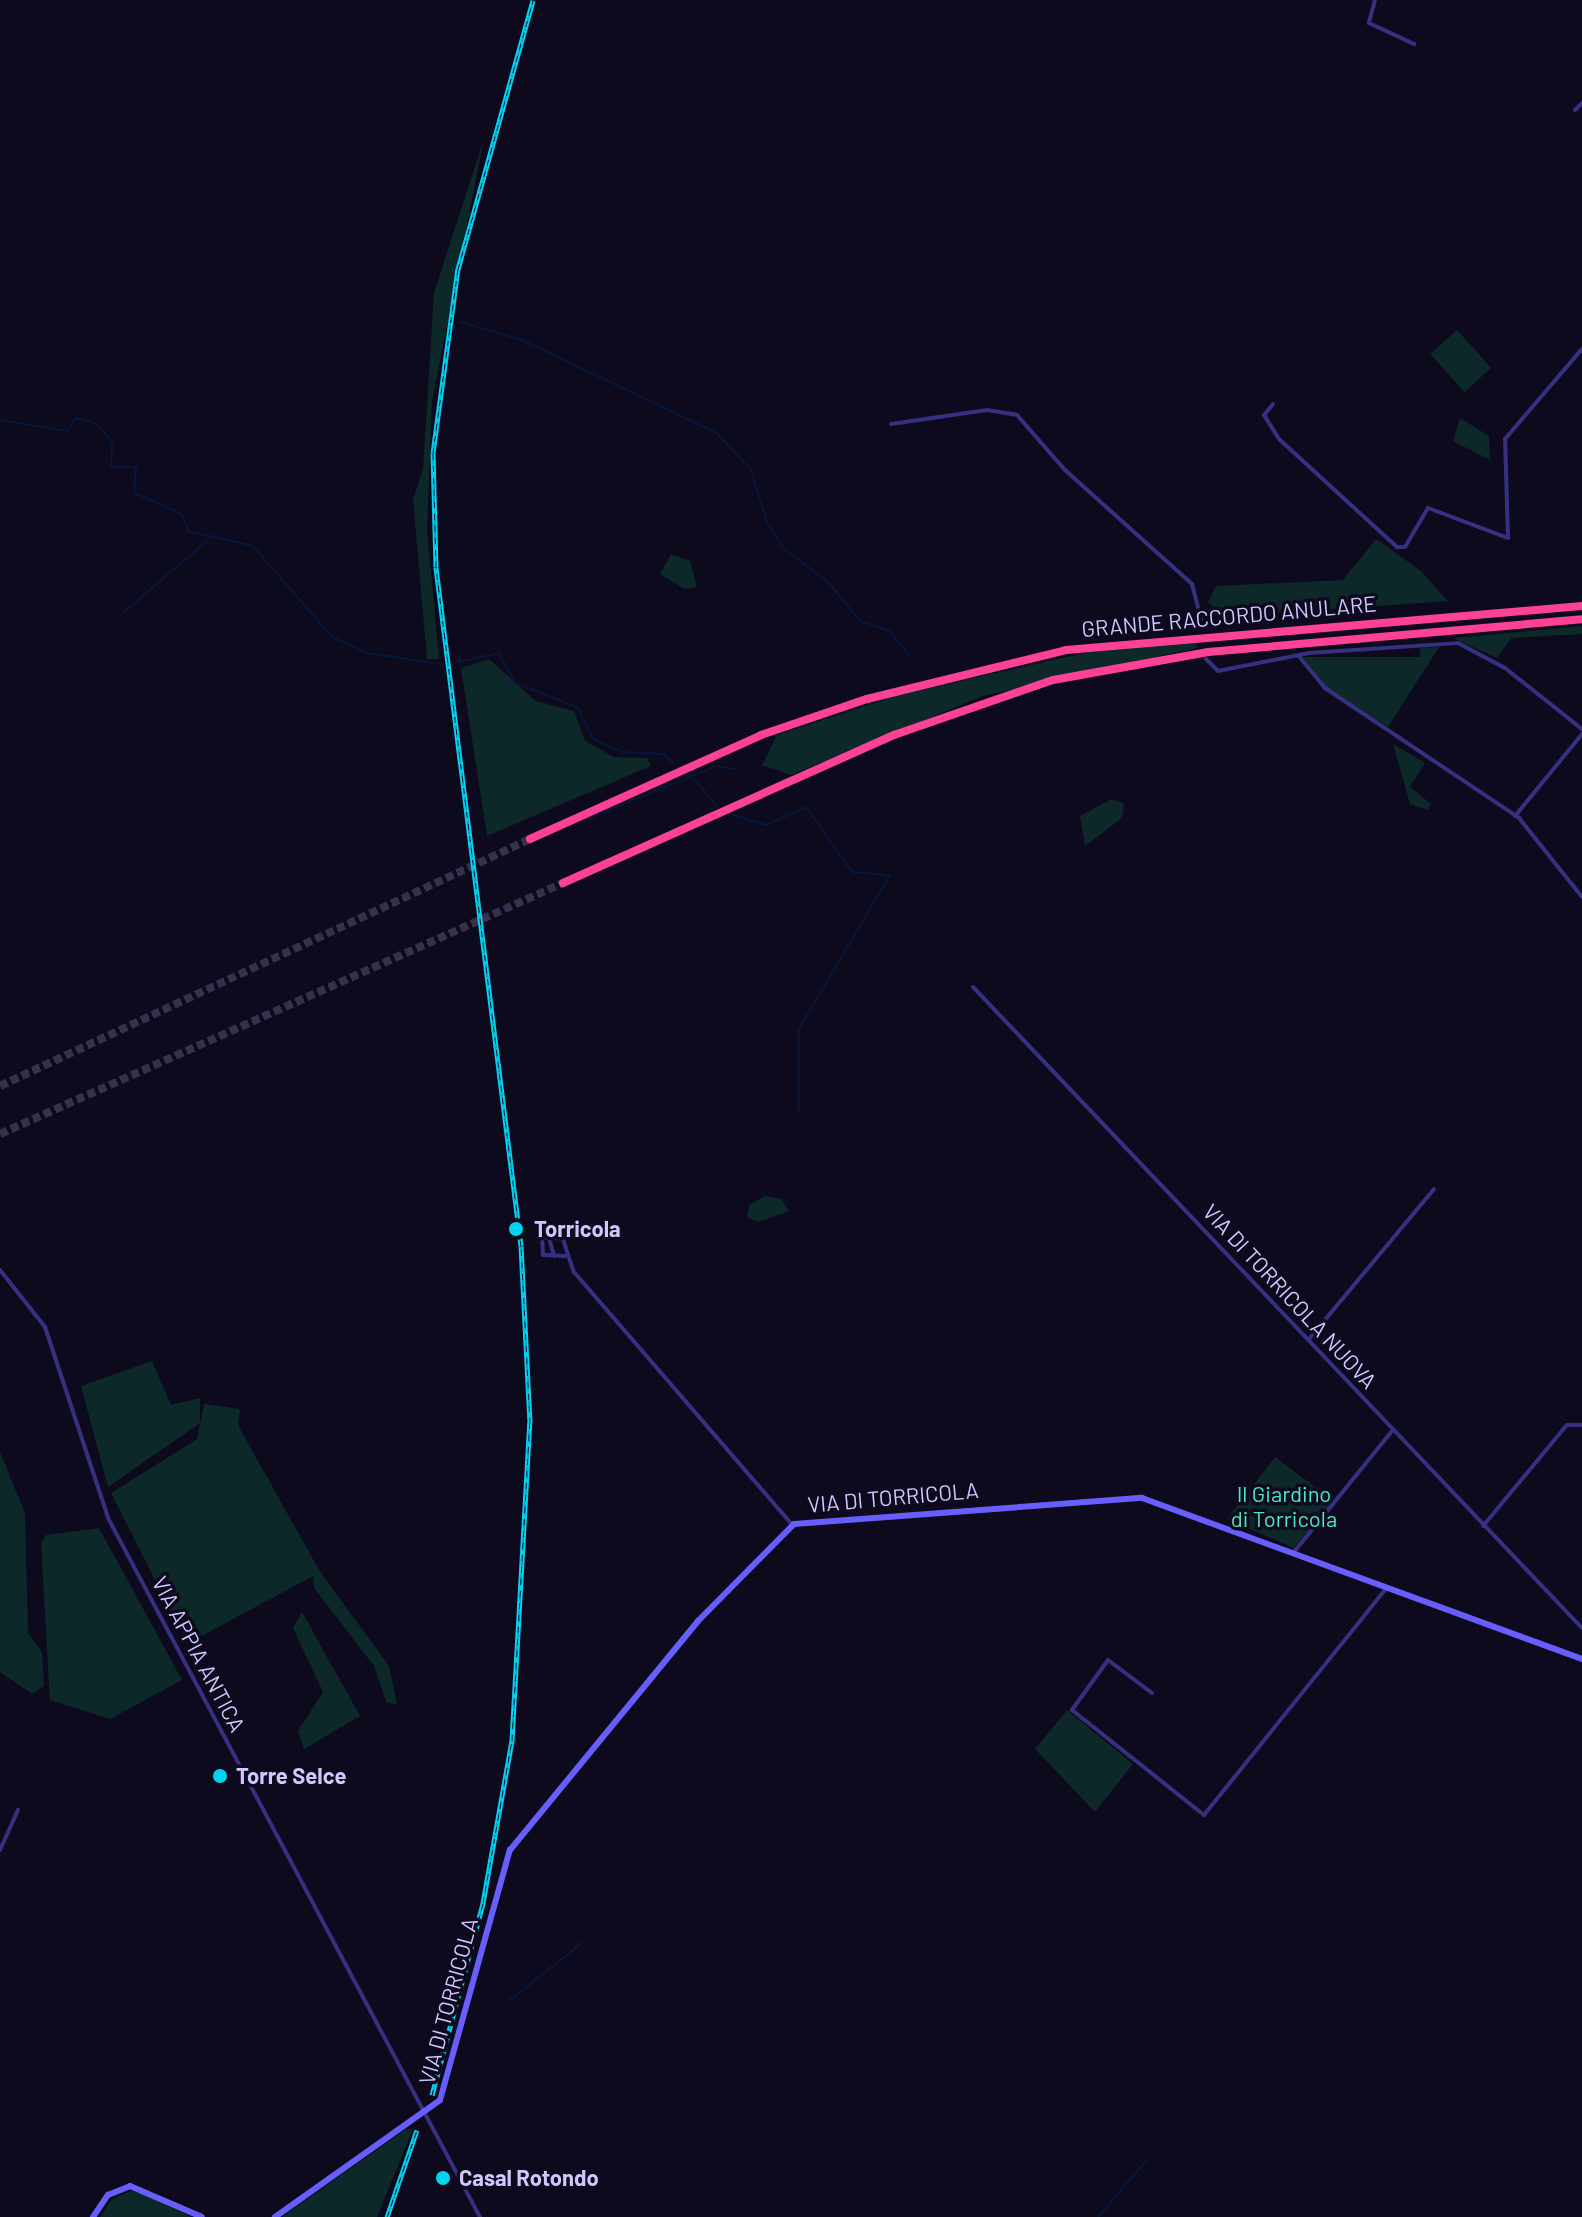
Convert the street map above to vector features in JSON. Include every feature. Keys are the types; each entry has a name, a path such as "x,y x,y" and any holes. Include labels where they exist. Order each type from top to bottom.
{"highway":[{"name":"GRANDE RACCORDO ANULARE","path":"530,839 761,735 1066,650 1582,606"},
{"name":"GRANDE RACCORDO ANULARE","path":"563,883 894,735 1053,680 1208,652 1582,619"}],"street":[{"path":"1375,0 1369,23 1414,44"},
{"path":"1575,110 1582,103"},
{"path":"1273,404 1264,415 1279,439 1395,546 1405,547 1428,508 1508,538 1505,439 1582,349"},
{"path":"891,424 987,410 1017,415 1065,470 1192,584 1202,623"},
{"path":"1203,635 1204,646"},
{"path":"1206,659 1215,671 1298,655 1458,643 1505,668 1582,732 1515,816"},
{"path":"1298,655 1325,688 1515,816 1582,897"},
{"name":"VIA DI TORRICOLA NUOVA","path":"973,987 1582,1628"},
{"path":"1309,1339 1434,1189"},
{"path":"565,1256 543,1255 542,1237 563,1239 565,1256 792,1525"},
{"path":"549,1238 554,1256"},
{"name":"VIA APPIA ANTICA","path":"0,1270 45,1327 108,1518 480,2217"},
{"path":"1483,1526 1567,1425 1582,1425"},
{"path":"1294,1552 1392,1431"},
{"name":"VIA DI TORRICOLA","path":"426,2111 445,2089 511,1848 698,1621 792,1525 1131,1497 1294,1552 1582,1659"},
{"path":"1152,1693 1108,1660 1072,1710 1204,1815 1388,1587"},
{"path":"0,1850 18,1810"},
{"path":"275,2217 426,2111"},
{"path":"93,2217 110,2193 133,2186 202,2217"}],"green space":[{"path":"484,139 432,401 427,529 439,659 427,659 413,500 423,469 434,293"},
{"path":"1457,330 1491,368 1464,392 1430,354"},
{"path":"1460,418 1489,436 1490,460 1453,441"},
{"path":"1376,539 1421,571 1448,601 1224,617 1208,602 1216,586 1343,580"},
{"path":"671,554 690,561 697,587 685,589 660,574"},
{"path":"1582,626 1582,634 1511,638 1497,658 1453,638"},
{"path":"1195,638 1197,648 983,696 791,775 762,765 777,735 896,696 1101,649"},
{"path":"1439,647 1388,727 1325,686 1303,657 1420,657 1420,648"},
{"path":"489,659 536,701 574,711 585,741 614,757 647,758 651,766 487,836 461,668"},
{"path":"1393,744 1425,763 1410,787 1431,804 1428,810 1410,804"},
{"path":"1112,799 1124,804 1122,818 1085,846 1080,816"},
{"path":"765,1196 781,1199 789,1211 759,1222 747,1217 749,1205"},
{"path":"152,1361 171,1405 200,1398 200,1423 108,1487 81,1386"},
{"path":"204,1404 240,1409 238,1425 319,1570 389,1666 397,1704 387,1703 374,1666 314,1588 313,1576 187,1644 111,1493 197,1439"},
{"path":"0,1452 25,1513 28,1633 42,1652 44,1686 32,1694 0,1672"},
{"name":"Il Giardino di Torricola","path":"1275,1457 1333,1500 1294,1548 1227,1519"},
{"path":"99,1528 182,1680 110,1719 50,1700 41,1544 46,1535"},
{"path":"302,1612 360,1716 304,1749 298,1731 323,1692 293,1628"},
{"path":"1067,1710 1133,1764 1095,1812 1035,1749"},
{"path":"406,2129 413,2129 377,2217 282,2217"},
{"path":"131,2191 191,2217 100,2217 112,2199"}],"waterway":[{"path":"460,322 522,340 717,433 751,470 767,523 783,548 828,582 860,621 888,630 910,655"},
{"path":"0,420 67,431 76,418 97,424 112,442 111,467 136,467 134,493 182,514 188,531 253,546 332,637 368,653 440,664"},
{"path":"124,612 208,540"},
{"path":"457,662 499,653 515,683 577,707 593,739 622,752 664,754 674,764"},
{"path":"590,818 716,766 735,769"},
{"path":"689,773 717,806"},
{"path":"730,814 767,825 806,807 852,872 890,875 799,1029 799,1112"},
{"path":"510,2000 582,1943"},
{"path":"1098,2217 1146,2161"}],"tunnel":[{"path":"0,1086 530,839"},
{"path":"0,1134 563,883"}],"railway":[{"path":"432,2095 483,1903 512,1740 530,1423 521,1246 436,567 433,453 458,269 533,0"},
{"path":"387,2217 417,2130"}],"place":[{"name":"Torricola","path":"516,1229"},
{"name":"Torre Selce","path":"220,1776"},
{"name":"Casal Rotondo","path":"443,2178"}]}
